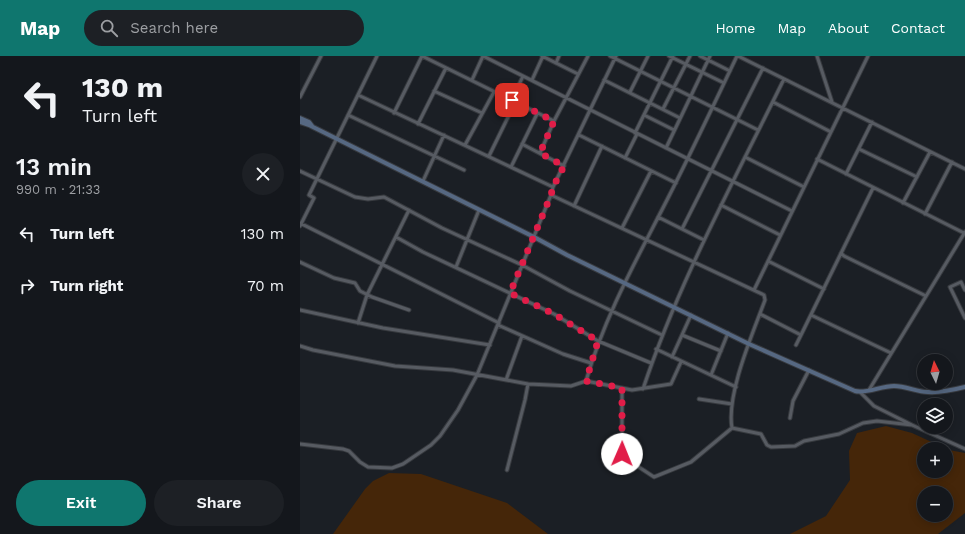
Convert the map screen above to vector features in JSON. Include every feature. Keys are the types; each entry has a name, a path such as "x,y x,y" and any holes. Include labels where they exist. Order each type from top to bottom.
{"street":[{"path":"300,97 321,56"},
{"path":"377,56 337,137 318,180 309,195 314,198 300,224 522,336 563,354 591,363"},
{"path":"394,112 422,56 512,100 537,114 554,121"},
{"path":"472,80 483,56 792,211"},
{"path":"532,80 543,56 578,74"},
{"path":"556,63 559,56"},
{"path":"540,153 554,121 588,56"},
{"path":"610,56 615,57 758,130"},
{"path":"630,92 648,56"},
{"path":"663,109 690,56"},
{"path":"700,56 709,58 730,71"},
{"path":"586,381 598,341 611,310 688,159 738,56 965,169"},
{"path":"817,56 832,102"},
{"path":"754,290 868,56"},
{"path":"300,444 349,450 362,464 372,468 392,468 398,466 431,445 440,436 458,410 477,375 553,187 615,57"},
{"path":"625,158 672,57 724,83"},
{"path":"666,148 709,58"},
{"path":"418,124 446,68"},
{"path":"682,229 763,68"},
{"path":"512,100 523,76"},
{"path":"643,389 662,334 704,240 784,79"},
{"path":"604,80 680,118"},
{"path":"434,91 482,113"},
{"path":"465,145 494,92"},
{"path":"358,95 553,187"},
{"path":"772,102 831,132"},
{"path":"489,156 515,103"},
{"path":"348,114 464,170"},
{"path":"511,167 537,114"},
{"path":"644,115 674,130"},
{"path":"300,118 309,122 311,126"},
{"path":"300,122 337,137 479,210 534,236 567,255 749,344 861,392 874,406 965,449"},
{"path":"846,174 872,122"},
{"path":"579,134 676,183"},
{"path":"423,181 444,135"},
{"path":"522,144 564,166"},
{"path":"574,206 602,146"},
{"path":"859,148 917,177"},
{"path":"903,203 930,152"},
{"path":"745,157 804,187"},
{"path":"817,159 965,233 869,390"},
{"path":"925,214 952,162"},
{"path":"300,171 355,197 368,199 384,197 467,240 522,265 570,291 662,334"},
{"path":"622,228 651,171"},
{"path":"796,345 873,188"},
{"path":"551,195 754,290 765,297 736,387 730,414 732,428"},
{"path":"721,205 780,235"},
{"path":"358,323 367,295 409,210"},
{"path":"456,267 479,210"},
{"path":"658,217 704,240"},
{"path":"396,237 554,314 598,341 651,363"},
{"path":"841,252 844,256 926,296"},
{"path":"768,261 824,289"},
{"path":"300,262 334,278 354,283 360,291 367,295 409,310"},
{"path":"965,290 961,282 950,287 965,318"},
{"path":"300,310 358,323 490,345"},
{"path":"760,314 801,335"},
{"path":"672,357 691,315"},
{"path":"811,315 891,353"},
{"path":"711,375 728,333"},
{"path":"682,335 721,351"},
{"path":"506,380 522,336"},
{"path":"300,346 395,366 453,370 528,384 571,386 586,381 632,390 672,384 681,362"},
{"path":"656,349 736,387"},
{"path":"790,418 791,405 809,370"},
{"path":"507,470 526,400 528,384"},
{"path":"861,392 878,387 896,386 928,392 948,391 965,387"},
{"path":"622,388 622,456 650,475 658,476 671,469 687,465 732,428"},
{"path":"711,400 712,395"},
{"path":"699,399 732,404"},
{"path":"732,428 761,434 767,444 774,447 795,446 804,441 840,434 863,423 877,421 912,425"}],"shaded area":[{"path":"886,426 912,433 932,442 917,442 917,478 953,478 953,451 965,453 965,513 938,534 790,534 826,516 850,480 849,451 857,433"},
{"path":"389,473 421,474 507,503 548,534 333,534 365,489 373,481"}],"route":[{"path":"512,100 537,114 554,121 540,153 564,166 553,187 510,293 554,314 598,341 586,381 622,388 622,454"}]}
